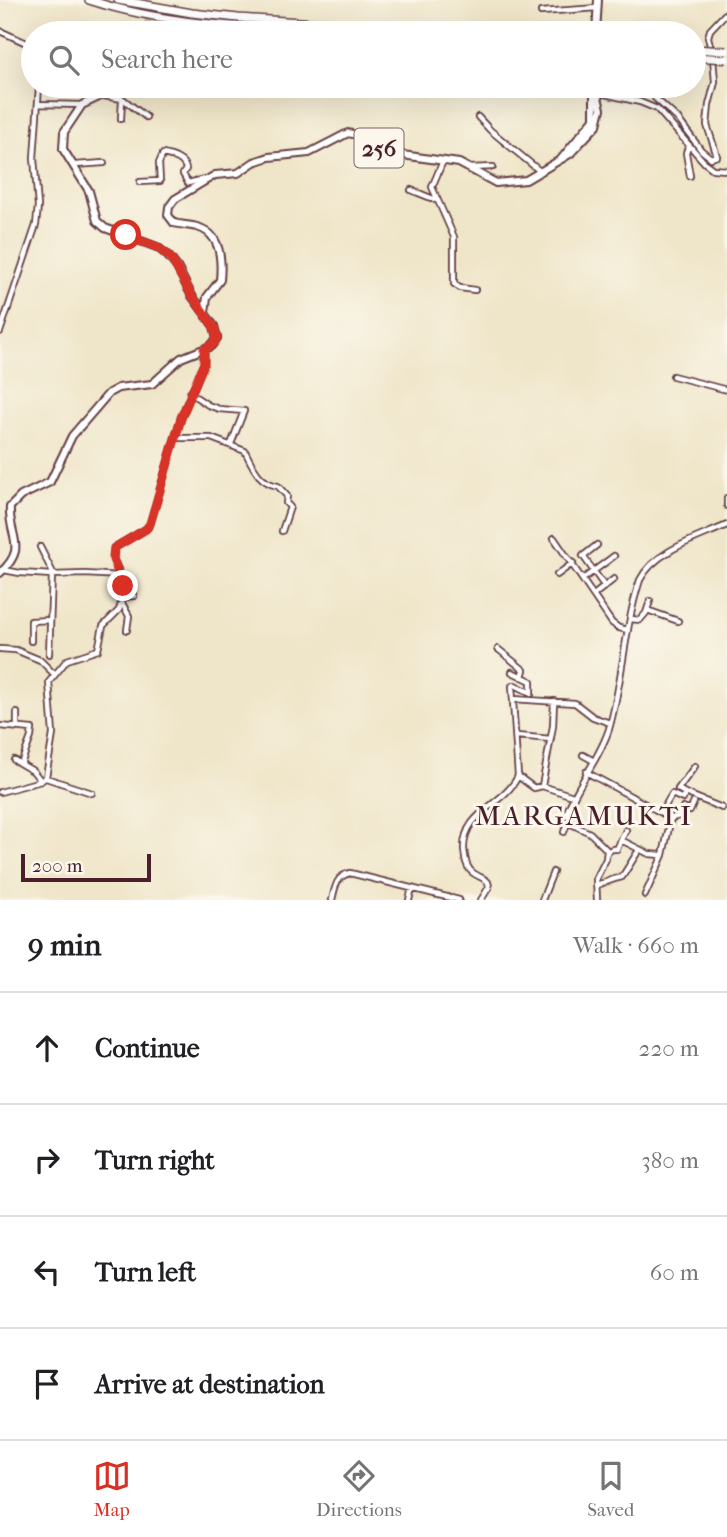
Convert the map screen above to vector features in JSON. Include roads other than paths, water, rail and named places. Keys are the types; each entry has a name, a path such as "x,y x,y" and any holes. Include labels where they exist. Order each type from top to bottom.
{"highway":[{"path":"89,0 142,14 191,21"},
{"path":"118,0 226,17 288,21"},
{"path":"706,51 726,55"},
{"path":"706,56 726,55"}],"main road":[{"path":"97,98 82,104 66,127 62,138 63,149 75,164 89,191 95,217 100,224 157,247 166,254 177,267 205,314"},
{"path":"592,126 595,98"},
{"name":"256","path":"204,349 217,338 216,331 205,314 205,300 220,280 220,255 217,244 203,229 171,221 168,212 175,199 220,174 240,172 254,162 269,157 309,153 348,133 365,137 388,153 443,160 470,168 496,183 519,181 541,172 570,154 600,116 598,98"},
{"path":"192,296 205,300"},
{"path":"2,571 13,558 16,548 10,507 21,496 50,482 72,436 100,402 113,390 152,384 181,358 204,349"}],"street":[{"path":"541,12 598,4"},
{"path":"655,98 678,120 701,150 711,158 717,156 708,125 709,105 715,82 708,37 710,30 727,12"},
{"path":"0,31 21,41"},
{"path":"0,332 36,225 38,208 34,158 39,98"},
{"path":"109,98 122,98 146,117"},
{"path":"121,119 122,98"},
{"path":"626,98 657,109 707,166 727,170"},
{"path":"39,104 82,104"},
{"path":"478,117 541,172"},
{"path":"688,147 686,150 690,176"},
{"path":"140,182 160,181 159,163 163,154 184,164 186,169 183,174 188,183 209,179"},
{"path":"443,160 432,183 432,191 447,216 454,237 455,285 475,290"},
{"path":"75,164 104,163"},
{"path":"470,168 493,167"},
{"path":"411,190 437,200"},
{"path":"43,779 53,734 49,685 54,674 70,659 98,650 103,625 119,610 122,600 121,576 113,559 114,548 150,524 190,393 204,363 204,349"},
{"path":"673,376 727,390"},
{"path":"190,393 221,410 243,410 233,445"},
{"path":"176,439 205,437 233,445 247,453 255,473 273,486 278,486 287,496 286,503 290,507 282,530"},
{"path":"727,498 727,506"},
{"path":"564,832 573,796 594,761 610,723 640,580 652,565 677,548 727,524"},
{"path":"554,538 595,594 612,623 628,630"},
{"path":"597,545 583,556 605,587"},
{"path":"40,547 53,575 49,654"},
{"path":"583,579 614,556"},
{"path":"557,575 573,563"},
{"path":"2,571 121,576"},
{"path":"595,594 614,579"},
{"path":"122,600 134,596"},
{"path":"122,600 129,616 127,630"},
{"path":"631,619 639,620 650,601"},
{"path":"647,610 678,621"},
{"path":"31,640 31,621 50,620"},
{"path":"0,649 16,650 40,660 54,674"},
{"path":"498,649 524,670 522,677"},
{"path":"512,672 531,681 531,696"},
{"path":"481,900 489,885 487,880 473,873 467,866 464,854 466,835 477,815 498,799 518,776 513,685 531,696 578,704 593,717 610,723"},
{"path":"513,699 531,696"},
{"path":"542,786 551,740 554,701"},
{"path":"17,727 18,713"},
{"path":"0,726 32,730 21,764"},
{"path":"517,736 551,740"},
{"path":"583,755 594,761"},
{"path":"14,760 43,779 92,793"},
{"path":"695,766 678,789 722,808"},
{"path":"586,772 672,818"},
{"path":"518,776 534,788 542,786 573,796"},
{"path":"0,792 43,779"},
{"path":"662,811 672,794 683,799 685,793"},
{"path":"672,818 679,816 683,808 690,811 694,802"},
{"path":"645,895 663,855 672,818"},
{"path":"569,820 602,842 608,852"},
{"path":"597,900 596,876 608,852 618,849 626,830"},
{"path":"621,840 655,856 663,855"},
{"path":"596,885 623,876 639,850"},
{"path":"543,900 552,872"},
{"path":"332,900 338,881 348,874 459,900"},
{"path":"409,900 412,888"}],"tunnel":[{"path":"148,21 154,0"}],"district":[{"name":"MARGAMUKTI","path":"584,815"}]}
